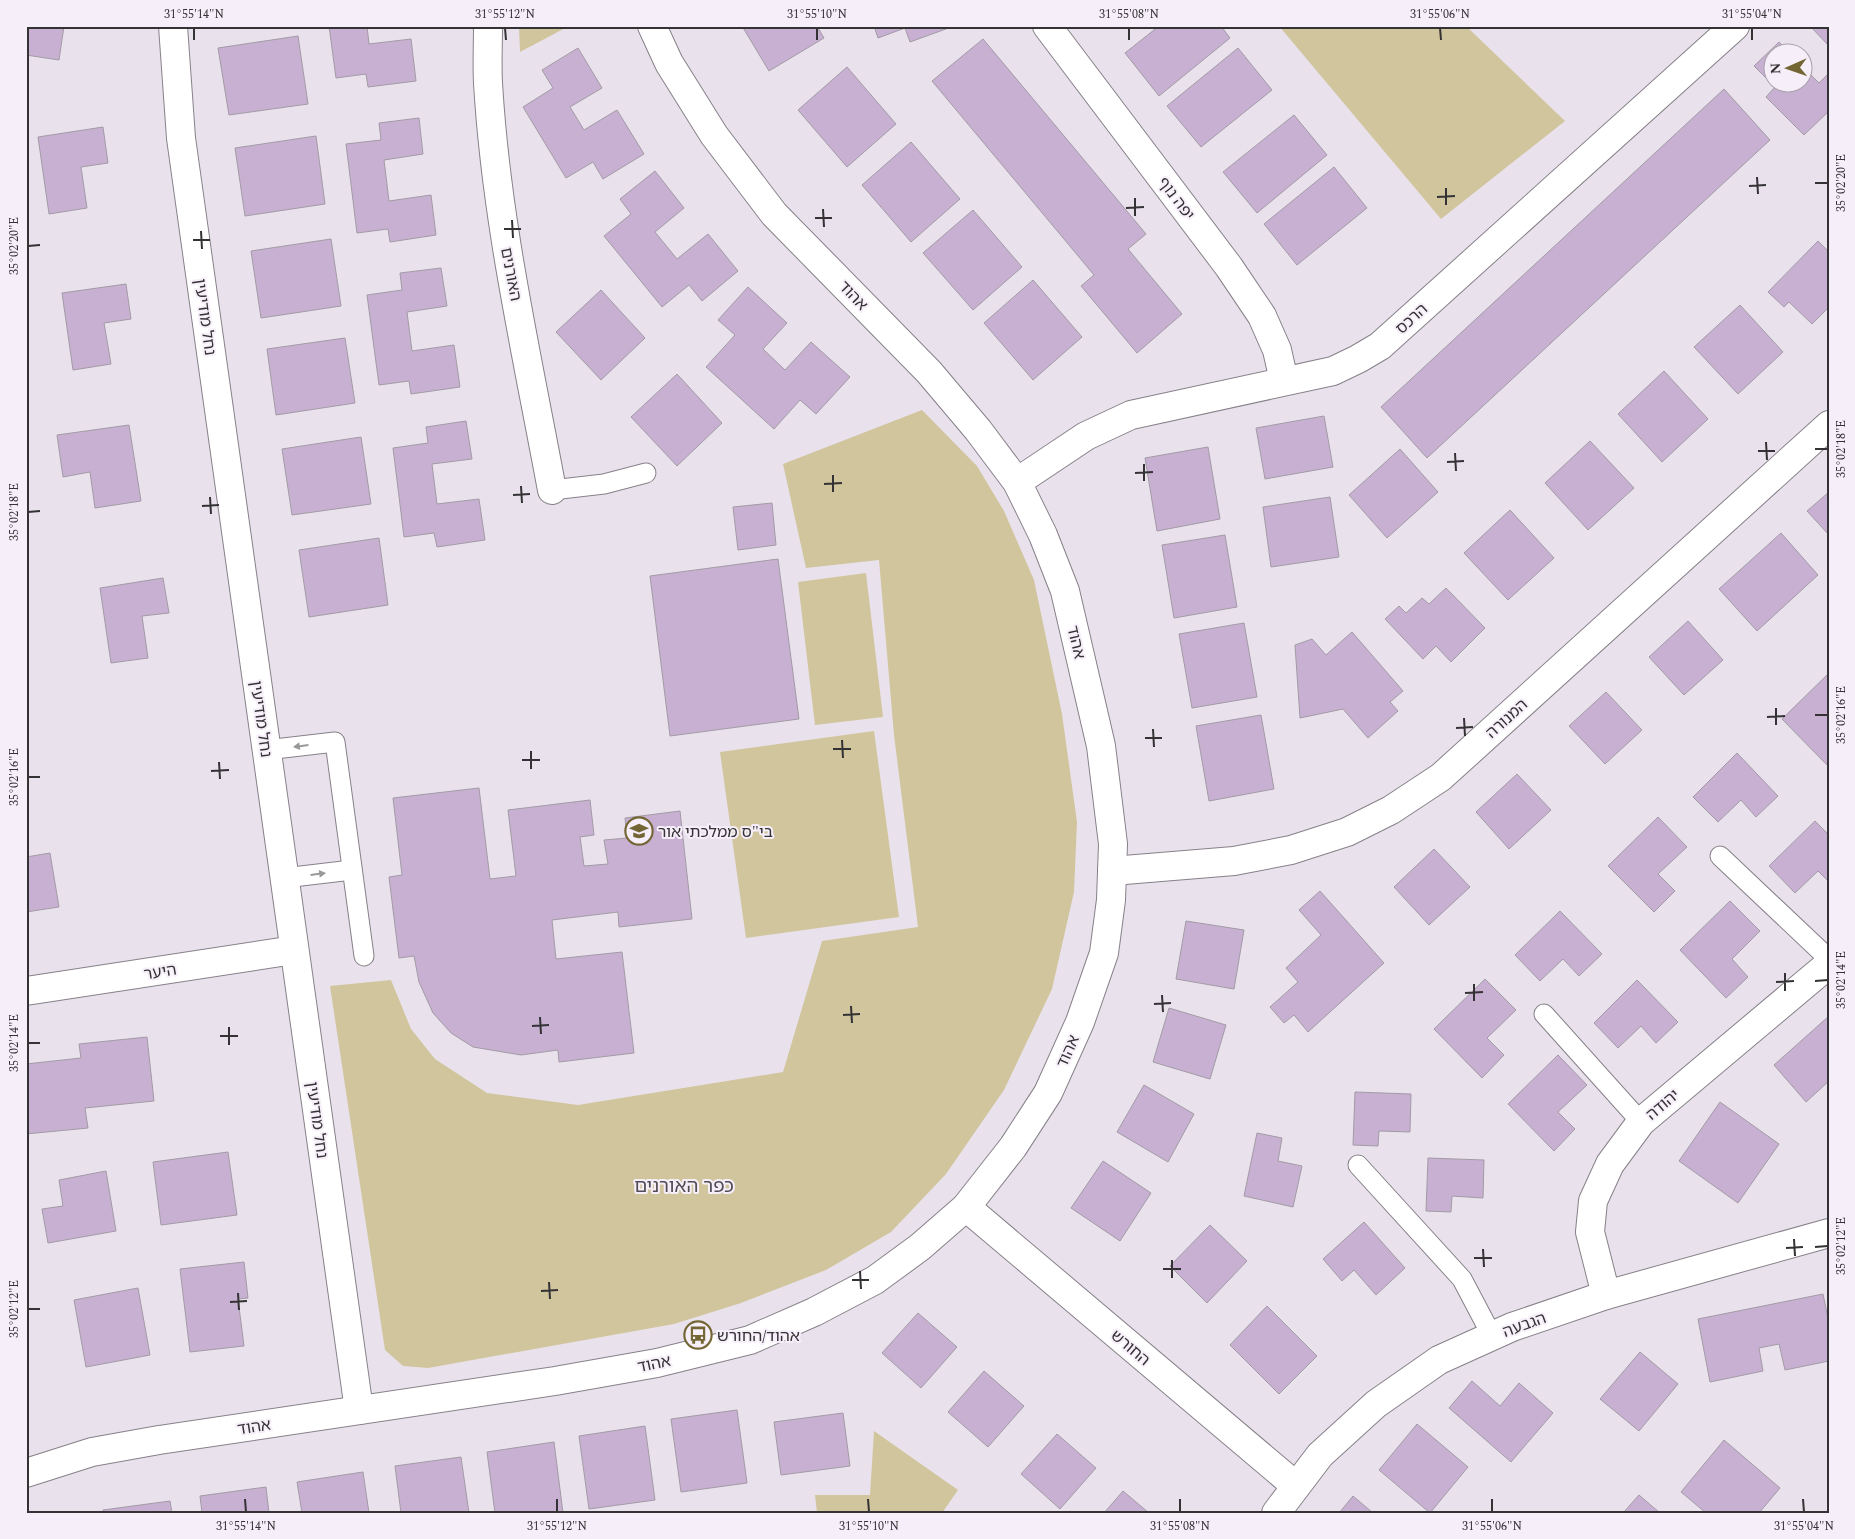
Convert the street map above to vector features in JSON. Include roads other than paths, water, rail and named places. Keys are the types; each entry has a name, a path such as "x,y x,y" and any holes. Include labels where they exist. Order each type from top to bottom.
{"street":[{"name":"נחל מודיעין","path":"173,26 181,138 358,1410"},
{"name":"האורנים","path":"488,26 488,82 494,159 503,225 552,490"},
{"name":"אהוד","path":"26,1473 102,1451 159,1440 618,1370 657,1363 750,1340 814,1312 875,1280 920,1247 966,1207 1013,1147 1048,1093 1080,1022 1104,953 1111,900 1113,844 1102,746 1065,591 1043,535 1016,482 978,430 929,372 774,214 714,135 669,63 652,26"},
{"name":"יפה נוף","path":"1047,26 1230,267 1262,316 1277,350 1284,381"},
{"name":"הרכס","path":"1016,482 1086,436 1131,415 1334,370 1380,346 1735,26"},
{"name":"המנורה","path":"1112,870 1234,860 1291,850 1347,832 1392,810 1441,777 1829,425"},
{"name":"היער","path":"26,991 294,950"},
{"name":"יהודה","path":"1606,1295 1590,1232 1593,1201 1610,1164 1641,1122 1829,964"},
{"name":"החורש","path":"966,1207 1296,1486"},
{"name":"הגבעה","path":"1276,1513 1320,1454 1376,1404 1439,1360 1512,1327 1606,1295 1829,1233"}],"lane":[{"path":"552,490 604,484 646,472"},
{"path":"266,750 335,742 364,956"},
{"path":"1720,856 1829,959"},
{"path":"284,878 352,870"},
{"path":"1544,1014 1641,1122"},
{"path":"1358,1165 1462,1279 1492,1336"}],"place":[{"name":"בי\"ס ממלכתי אור","path":"639,831"},
{"name":"אהוד/החורש","path":"698,1335"}],"district":[{"name":"כפר האורנים","path":"684,1185"}]}
